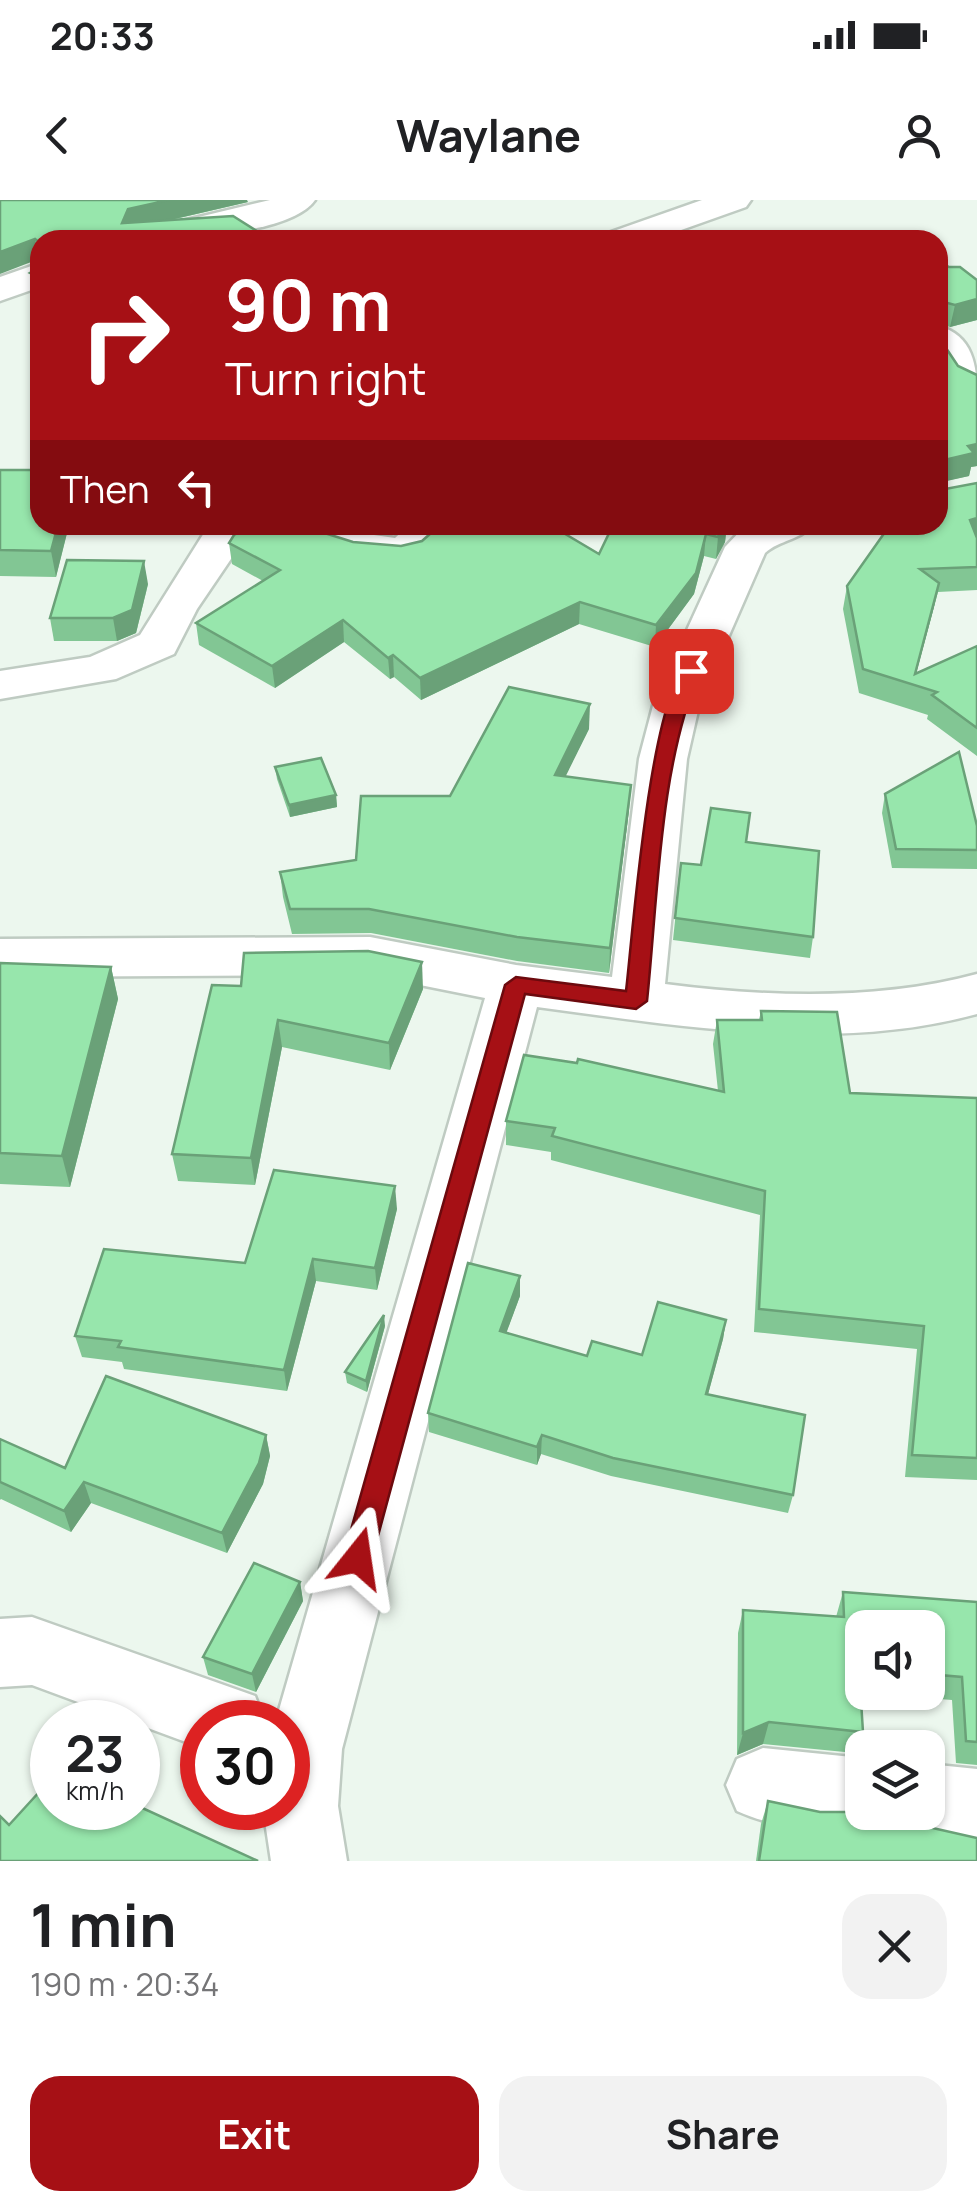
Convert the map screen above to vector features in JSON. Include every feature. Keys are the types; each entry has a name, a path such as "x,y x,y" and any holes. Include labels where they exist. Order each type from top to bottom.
{"street":[{"path":"191,230 267,214 298,200"},
{"path":"648,230 734,200"},
{"path":"0,290 30,278"},
{"path":"948,349 977,385"},
{"path":"0,684 100,669 158,644 223,535"},
{"path":"322,535 345,544 405,552 423,535"},
{"path":"636,1001 663,760 677,702 746,548 760,535"},
{"path":"0,958 370,956 516,985 711,1010 874,1012 930,1007 977,994"},
{"path":"309,1700 516,985"},
{"path":"0,1654 32,1650 180,1704"},
{"path":"763,1785 845,1793"},
{"path":"945,1804 977,1807"},
{"path":"304,1830 309,1861"}],"building":[{"path":"0,200 169,200 128,209 122,223 233,216 255,230 30,230 30,241 0,252"},
{"path":"948,266 960,267 977,280 977,299 948,303"},
{"path":"948,351 958,366 977,375 977,444 968,446 974,453 948,459"},
{"path":"0,470 30,470 30,535 55,535 51,551 0,550"},
{"path":"977,483 977,518 970,520 977,538 977,567 920,569 939,583 915,674 977,646 977,728 932,695 937,692 863,669 847,586 883,535 948,535 948,488"},
{"path":"234,535 331,535 353,542 401,546 422,541 429,535 567,535 599,554 608,535 706,535 696,573 656,625 580,602 420,678 393,655 388,658 343,620 272,666 196,623 280,570 229,543"},
{"path":"67,560 144,561 132,610 113,618 50,618"},
{"path":"509,687 590,704 555,775 631,785 610,948 517,937 369,909 290,909 280,872 356,860 361,796 450,796"},
{"path":"959,752 977,826 977,850 896,849 885,794"},
{"path":"321,758 336,795 289,805 275,767"},
{"path":"711,808 750,813 746,842 819,851 813,937 675,918 681,863 701,865"},
{"path":"368,951 422,962 389,1043 278,1020 251,1158 172,1154 212,985 241,986 244,953"},
{"path":"0,963 111,967 62,1156 0,1153"},
{"path":"761,1011 837,1012 850,1093 977,1098 977,1458 912,1455 924,1326 759,1309 765,1191 552,1136 555,1128 506,1121 524,1055 577,1063 578,1059 724,1092 717,1020 762,1020"},
{"path":"274,1170 395,1186 375,1268 313,1259 284,1370 118,1347 121,1341 75,1336 104,1249 245,1263"},
{"path":"468,1263 520,1276 500,1331 587,1356 592,1341 642,1355 658,1302 726,1320 706,1394 805,1415 793,1495 613,1458 542,1435 537,1447 428,1413"},
{"path":"384,1315 366,1381 345,1372"},
{"path":"106,1376 266,1435 259,1463 222,1533 84,1482 64,1511 0,1482 0,1439 65,1468"},
{"path":"254,1563 300,1582 252,1674 203,1657"},
{"path":"843,1592 977,1602 977,1742 966,1741 962,1677 945,1676 945,1610 845,1610 845,1710 862,1710 863,1730 769,1722 743,1733 743,1610 844,1617"},
{"path":"768,1801 820,1812 845,1812 845,1830 942,1830 977,1838 977,1861 759,1861"},
{"path":"30,1802 30,1830 160,1830 160,1816 180,1825 180,1830 190,1830 258,1861 0,1861 0,1816 9,1825"}],"route":[{"path":"358,1558 516,985 636,1001 663,760 677,702 691,671"}]}
